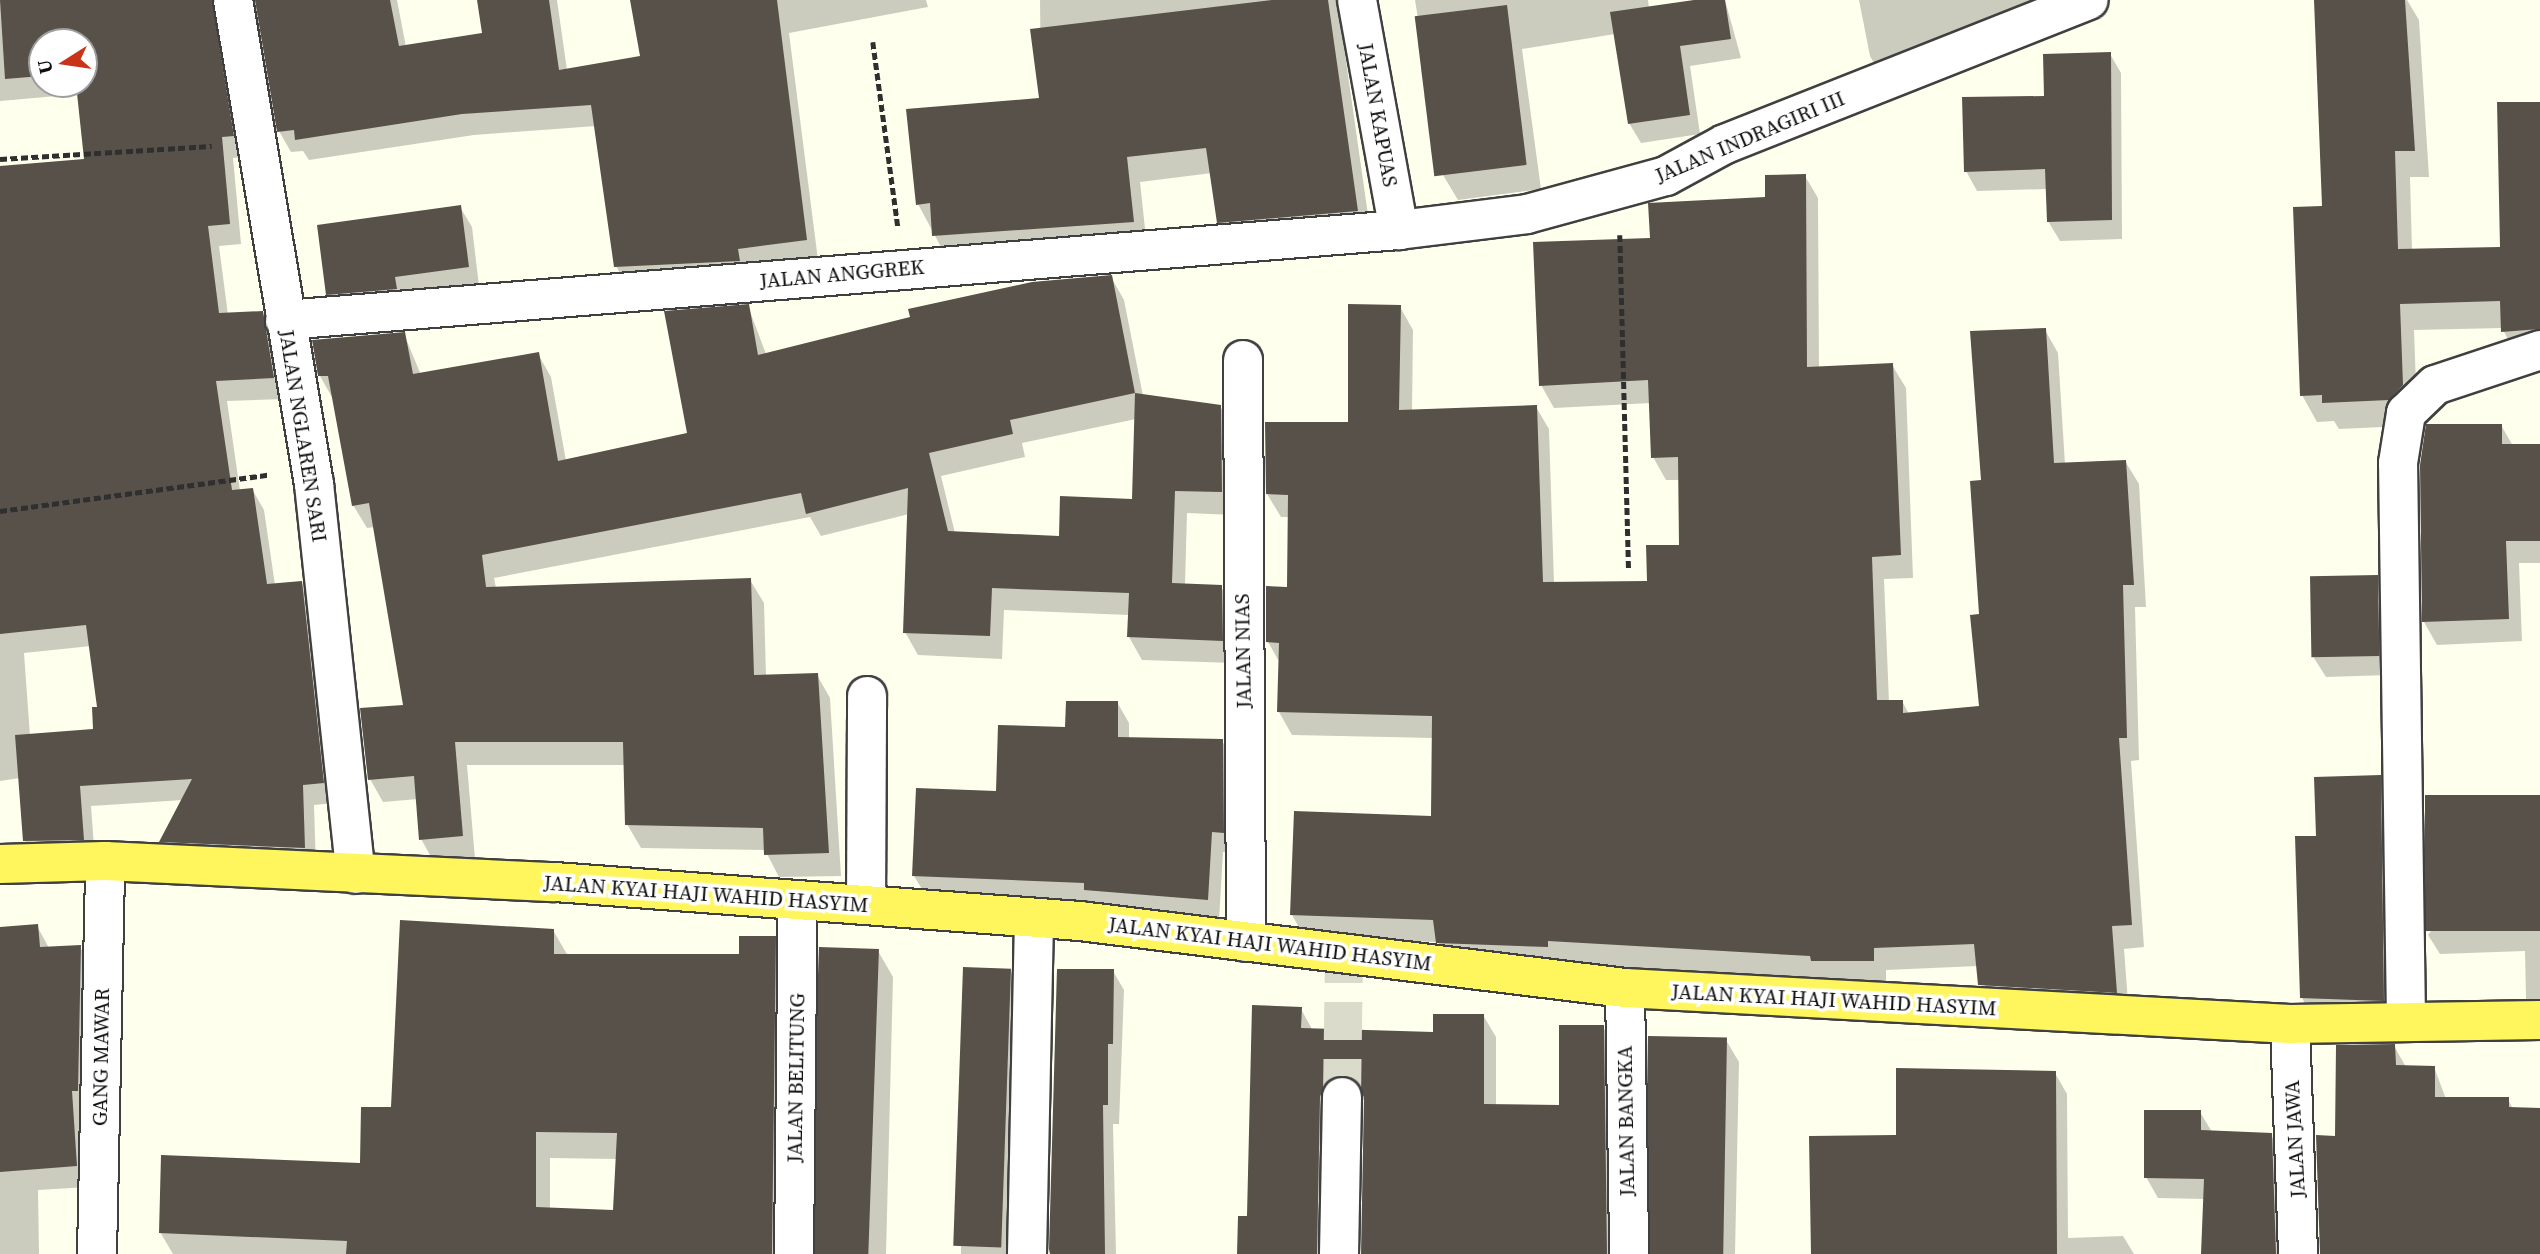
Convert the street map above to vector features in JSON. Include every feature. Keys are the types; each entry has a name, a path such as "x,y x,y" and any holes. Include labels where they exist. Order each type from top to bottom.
{"main road":[{"name":"JALAN KYAI HAJI WAHID HASYIM","path":"0,864 105,861 866,905 1034,918 1625,989 2290,1024 2406,1020 2540,1020"}],"street":[{"name":"JALAN NGLAREN SARI","path":"233,0 311,470 356,874"},
{"name":"JALAN KAPUAS","path":"1357,0 1399,230"},
{"name":"JALAN INDRAGIRI III","path":"1399,230 1527,214 1666,176 1726,144 2089,0"},
{"name":"JALAN ANGGREK","path":"285,320 1399,230"},
{"path":"2406,1020 2398,463 2406,413 2435,385 2540,350"},
{"name":"JALAN NIAS","path":"1243,360 1246,942"},
{"path":"866,905 867,696"},
{"name":"GANG MAWAR","path":"97,1254 105,861"},
{"name":"JALAN BELITUNG","path":"794,1254 798,901"},
{"path":"1027,1254 1034,918"},
{"name":"JALAN BANGKA","path":"1625,989 1629,1254"},
{"name":"JALAN JAWA","path":"2290,1024 2298,1254"},
{"path":"1339,1254 1342,1097"}],"path":[{"path":"873,42 904,269"},
{"path":"0,159 257,143"},
{"path":"1619,188 1629,569"},
{"path":"0,511 311,470"}],"building":[{"path":"0,0 212,0 234,136 222,137 230,224 208,226 219,313 263,311 274,378 216,381 232,490 253,488 267,584 302,581 324,783 303,785 305,848 159,842 192,779 80,786 84,840 23,841 15,735 93,729 92,707 97,707 86,625 0,634 0,166 84,159 77,98 98,98 98,28 28,28 28,77 5,79"},
{"path":"255,0 390,0 399,46 482,33 477,0 549,0 559,70 640,56 630,0 777,0 807,240 738,249 740,261 614,267 591,105 462,114 295,140 294,130 277,132"},
{"path":"1272,0 1328,0 1358,211 1217,223 1206,148 1127,157 1134,222 932,236 930,203 916,205 906,109 1039,98 1030,29"},
{"path":"1694,0 1725,0 1731,39 1680,46 1690,115 1628,124 1610,12"},
{"path":"2314,0 2405,0 2415,151 2395,151 2398,249 2500,247 2497,102 2540,102 2540,329 2501,332 2500,301 2400,304 2403,385 2389,400 2322,403 2322,395 2300,396 2293,207 2322,206"},
{"path":"1507,5 1527,165 1434,176 1415,16"},
{"path":"2111,52 2112,220 2047,222 2045,169 1964,172 1962,97 2044,96 2043,54"},
{"path":"1806,174 1807,367 1893,363 1901,555 1872,557 1877,700 1903,700 1903,713 1979,706 1970,615 1979,614 1970,481 1981,480 1970,331 2046,328 2054,463 2126,460 2134,585 2123,585 2127,738 2119,738 2132,925 2112,926 2117,993 1978,985 1974,944 1874,948 1874,961 1811,961 1810,956 1548,941 1548,947 1436,943 1433,920 1290,915 1294,811 1431,816 1432,716 1277,712 1279,643 1266,642 1266,586 1287,587 1288,495 1266,494 1265,422 1348,422 1348,304 1401,305 1399,410 1537,405 1543,582 1647,581 1646,545 1679,545 1678,457 1651,458 1648,380 1539,386 1533,242 1650,238 1648,203 1765,197 1765,175"},
{"path":"461,205 469,267 395,277 397,289 326,295 317,225"},
{"path":"1112,275 1135,393 1221,405 1222,492 1175,491 1172,583 1222,585 1223,641 1127,637 1129,593 992,588 990,636 903,633 908,488 806,514 801,493 482,555 486,587 751,578 754,675 818,673 829,853 764,855 763,828 625,825 623,742 455,742 463,836 419,840 414,776 368,780 360,708 403,705 369,503 352,506 328,376 318,376 312,340 405,332 413,374 539,352 558,461 687,433 664,311 749,304 758,355 910,317 908,309 1032,282","holes":["1135,393 1132,499 1060,496 1059,536 948,531 929,453 1013,434 1010,420"]},
{"path":"2426,424 2502,424 2502,444 2540,444 2540,541 2506,541 2509,619 2422,622 2420,465"},
{"path":"2378,575 2379,656 2311,657 2310,576"},
{"path":"1066,701 1118,701 1118,737 1223,739 1224,833 1212,832 1208,900 1084,890 1084,883 912,876 916,788 996,791 998,725 1065,727"},
{"path":"2381,775 2384,1001 2300,998 2295,836 2316,836 2314,777"},
{"path":"2425,795 2540,795 2540,931 2425,931"},
{"path":"400,920 554,929 554,954 739,954 739,936 776,936 772,1254 346,1254 347,1241 159,1233 161,1155 360,1163 361,1107 391,1107","holes":["536,1132 617,1133 613,1210 536,1207"]},
{"path":"38,924 40,947 81,945 78,1091 72,1091 77,1166 0,1172 0,927"},
{"path":"819,947 879,949 868,1254 808,1254"},
{"path":"963,967 1011,969 1001,1248 953,1246"},
{"path":"1057,969 1114,969 1113,1044 1108,1044 1108,1105 1103,1105 1105,1254 1050,1254 1049,1249"},
{"path":"1252,1005 1302,1007 1301,1028 1433,1032 1433,1014 1484,1014 1484,1104 1559,1105 1559,1025 1604,1025 1607,1254 1361,1254 1364,1097 1354,1079 1342,1075 1324,1085 1320,1097 1317,1254 1237,1254 1238,1216 1247,1216"},
{"path":"1648,1036 1727,1037 1723,1254 1644,1254"},
{"path":"2395,1044 2396,1065 2435,1066 2435,1097 2509,1097 2509,1107 2540,1108 2540,1254 2320,1254 2316,1135 2335,1136 2336,1045"},
{"path":"1896,1068 2056,1071 2057,1254 1811,1254 1809,1136 1896,1135"},
{"path":"2144,1110 2201,1110 2201,1130 2272,1133 2276,1254 2201,1254 2204,1179 2144,1178"}],"tunnel":[{"path":"1342,1097 1344,953"}]}
